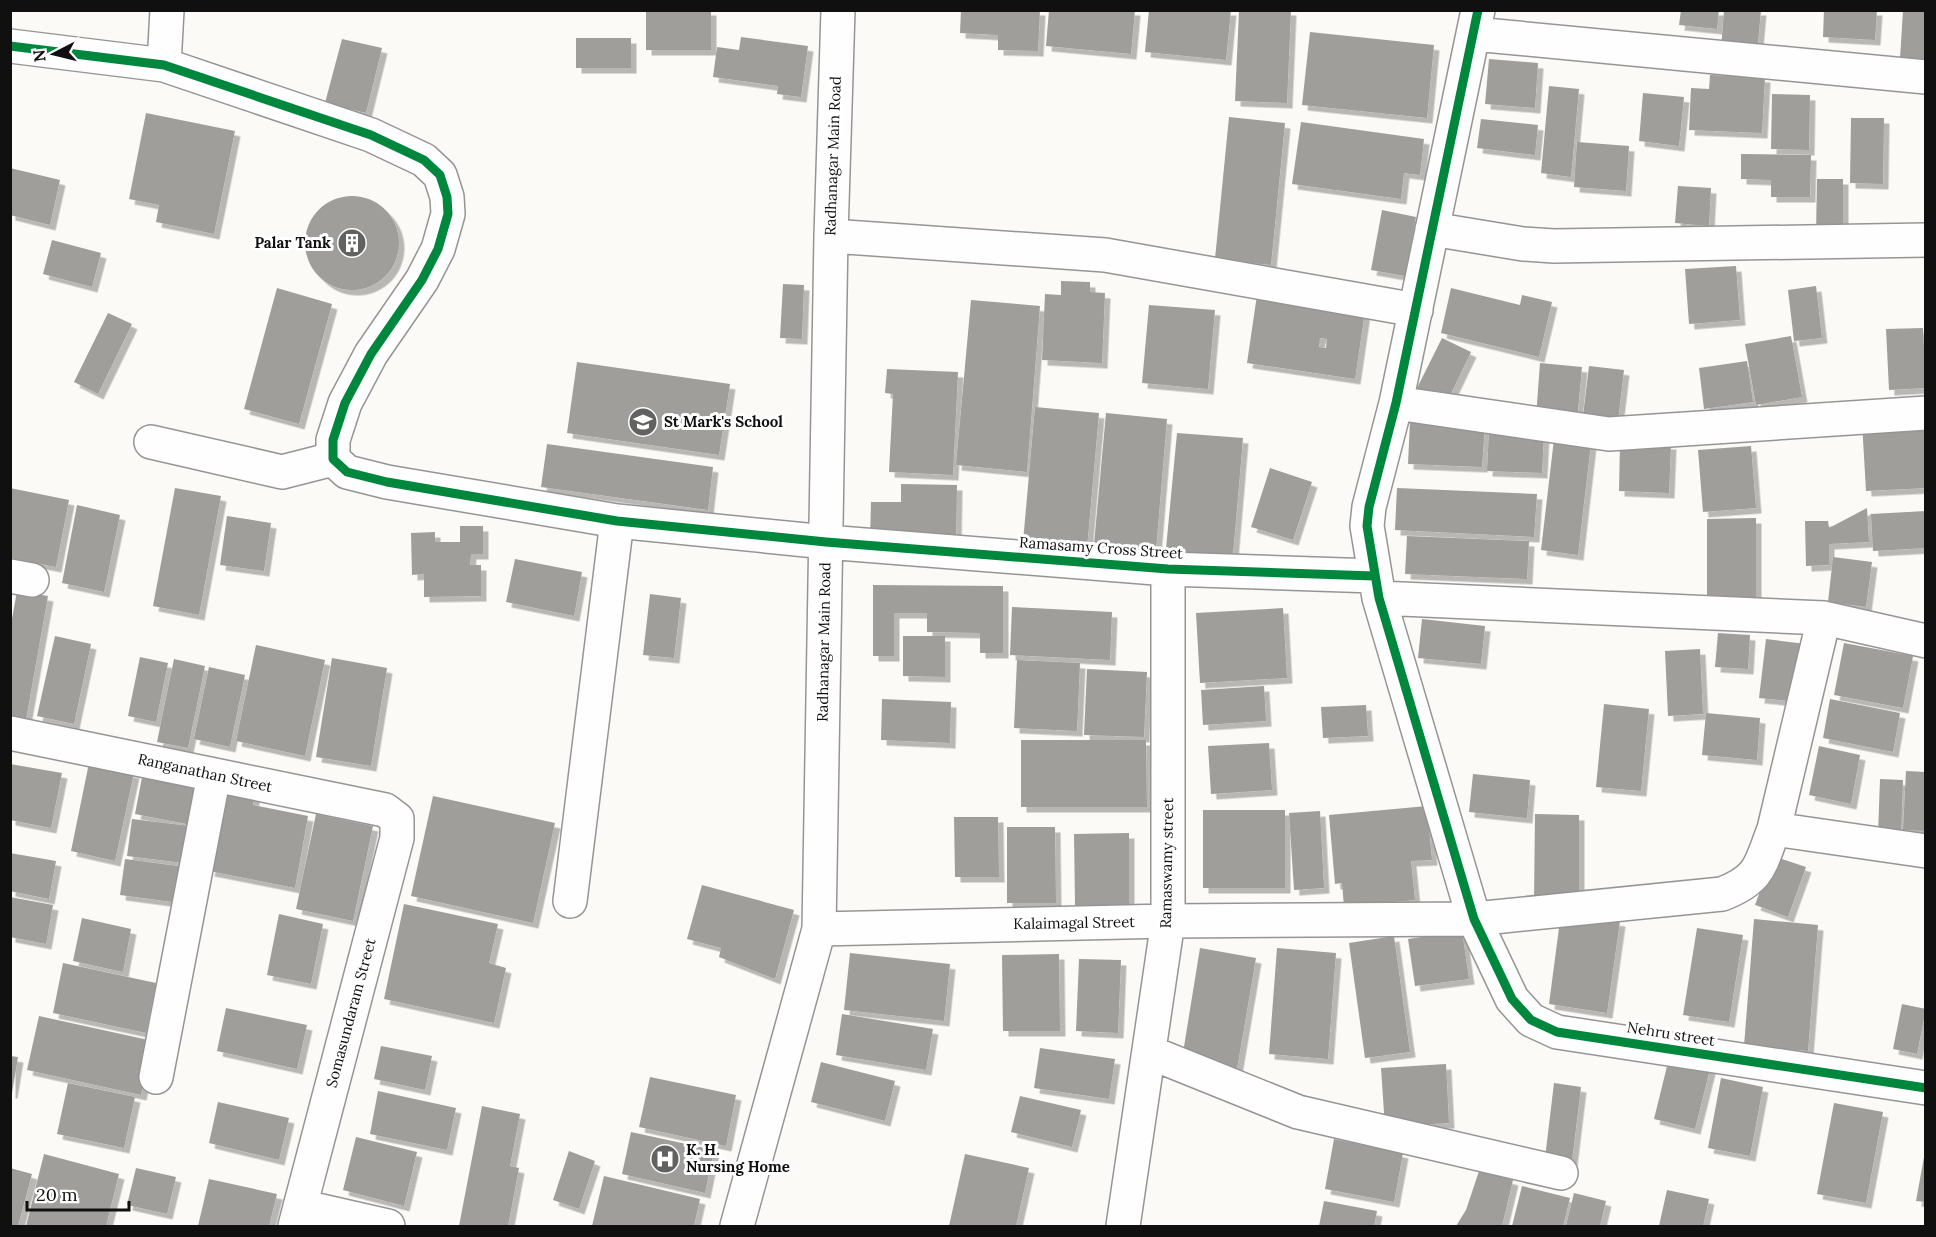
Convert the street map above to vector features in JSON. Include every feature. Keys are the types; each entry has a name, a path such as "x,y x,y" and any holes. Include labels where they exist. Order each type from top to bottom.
{"street":[{"path":"164,65 168,10"},
{"name":"Radhanagar Main Road","path":"737,1227 819,929 831,236 838,10"},
{"path":"1476,22 1926,77"},
{"name":"Nehru street","path":"1476,22 1396,403 1367,526 1377,587 1474,919 1512,999 1531,1020 1557,1032 1926,1088"},
{"path":"10,46 164,65 371,135 424,160 440,175 447,197 448,214 438,249 422,280 371,354 345,403 333,440 333,459 282,472 151,442"},
{"path":"1432,229 1523,244 1554,246 1926,240"},
{"path":"831,236 1105,255 1416,310"},
{"path":"1396,403 1609,434 1926,413"},
{"name":"Ramasamy Cross Street","path":"333,459 347,472 387,482 617,521 826,542 1377,587 1824,618 1926,641"},
{"path":"570,901 617,521"},
{"name":"Ramaswamy street","path":"1123,1227 1168,921 1168,569"},
{"name":"Kalaimagal Street","path":"819,929 1168,921 1474,919 1722,894 1742,886 1757,872 1774,829 1824,618"},
{"name":"Ranganathan Street","path":"10,733 385,810 397,819"},
{"path":"156,1077 214,775"},
{"name":"Somasundaram Street","path":"297,1216 397,838 397,819"},
{"path":"1774,829 1926,851"},
{"path":"1149,1052 1298,1112 1561,1173"},
{"path":"297,1216 388,1227"}],"building":[{"path":"646,10 711,10 711,50 646,50"},
{"path":"961,10 1040,10 1038,51 998,50 998,35 960,33"},
{"path":"1049,10 1135,10 1131,54 1046,46"},
{"path":"1149,10 1231,10 1226,60 1145,52"},
{"path":"1239,10 1291,10 1287,103 1235,101"},
{"path":"1681,10 1719,10 1717,29 1679,25"},
{"path":"1724,10 1761,10 1757,53 1721,49"},
{"path":"1824,10 1877,10 1875,40 1823,37"},
{"path":"1903,10 1926,10 1926,61 1900,59"},
{"path":"1310,32 1434,45 1427,118 1302,105"},
{"path":"741,37 808,46 801,97 777,94 778,86 713,77 717,47 739,50"},
{"path":"576,38 631,38 631,68 576,68"},
{"path":"342,39 382,48 366,113 325,103"},
{"path":"1489,59 1538,63 1535,108 1485,104"},
{"path":"1710,75 1765,77 1762,133 1689,130 1691,88 1709,89"},
{"path":"1549,86 1579,89 1571,177 1541,173"},
{"path":"1643,93 1684,97 1679,146 1639,141"},
{"path":"1772,94 1810,95 1809,150 1771,149"},
{"path":"146,113 235,131 214,234 156,222 159,205 129,199"},
{"path":"1229,117 1285,123 1271,265 1215,259"},
{"path":"1851,118 1884,118 1883,184 1850,183"},
{"path":"1481,119 1538,125 1535,155 1477,148"},
{"path":"1301,122 1424,139 1420,175 1404,173 1401,199 1292,184"},
{"path":"1577,142 1629,146 1626,191 1574,187"},
{"path":"1741,154 1811,155 1810,197 1771,197 1771,180 1741,179"},
{"path":"10,168 60,180 50,225 10,215"},
{"path":"1817,179 1843,179 1843,234 1816,233"},
{"path":"1678,186 1711,188 1709,226 1675,223"},
{"name":"Palar Tank","path":"352,196 370,200 385,210 395,225 399,243 395,261 385,276 370,286 352,290 334,286 319,276 309,261 305,243 309,225 319,210 334,200"},
{"path":"1382,210 1416,217 1405,276 1371,270"},
{"path":"52,240 101,253 92,287 43,274"},
{"path":"1736,266 1740,320 1689,324 1685,269"},
{"path":"1061,281 1090,282 1090,292 1105,293 1102,363 1042,360 1045,294 1061,295"},
{"path":"783,284 804,285 802,339 780,338"},
{"path":"1816,286 1822,338 1794,341 1788,290"},
{"path":"277,288 332,304 299,424 244,409"},
{"path":"1451,288 1520,305 1522,295 1552,302 1539,357 1441,333"},
{"path":"1257,295 1365,311 1355,379 1247,363","holes":["1320,338 1327,339 1326,348 1319,347"]},
{"path":"971,300 1040,306 1027,472 956,465"},
{"path":"1149,305 1215,310 1208,389 1142,383"},
{"path":"108,313 132,324 98,394 74,382"},
{"path":"1923,328 1926,388 1889,390 1886,329"},
{"path":"1791,336 1802,397 1756,405 1745,344"},
{"path":"1442,338 1471,352 1445,406 1415,392"},
{"path":"1747,361 1753,402 1704,409 1699,368"},
{"path":"577,362 730,384 719,455 567,433"},
{"path":"1540,363 1582,367 1577,421 1536,417"},
{"path":"1589,366 1624,370 1618,420 1583,416"},
{"path":"887,369 958,372 953,475 889,472 893,394 885,393"},
{"path":"1035,407 1099,413 1087,548 1023,542"},
{"path":"1106,413 1167,419 1156,550 1094,544"},
{"path":"1926,419 1926,488 1866,491 1862,422"},
{"path":"1410,421 1485,425 1482,467 1408,464"},
{"path":"1489,431 1544,434 1542,473 1487,471"},
{"path":"1177,433 1243,438 1232,566 1165,559"},
{"path":"1554,439 1591,443 1578,555 1541,550"},
{"path":"1620,443 1671,444 1669,493 1619,491"},
{"path":"547,444 713,467 708,510 541,487"},
{"path":"1751,446 1756,508 1703,512 1698,450"},
{"path":"1270,468 1312,482 1293,540 1251,527"},
{"path":"901,484 957,485 956,542 870,541 871,502 901,502"},
{"path":"10,488 69,500 56,567 10,558"},
{"path":"175,488 221,496 199,615 153,606"},
{"path":"1397,488 1537,494 1534,537 1395,530"},
{"path":"77,505 120,515 104,592 62,583"},
{"path":"1867,508 1869,542 1829,544 1829,565 1806,566 1805,521 1828,521 1829,528"},
{"path":"1926,511 1926,548 1873,551 1871,514"},
{"path":"227,516 271,523 264,571 220,565"},
{"path":"1756,518 1756,601 1707,601 1707,519"},
{"path":"460,526 483,526 483,554 471,554 470,565 481,565 481,596 424,597 424,574 412,575 411,533 435,532 435,542 460,542"},
{"path":"1407,536 1529,541 1527,579 1405,574"},
{"path":"1833,557 1872,562 1866,607 1828,602"},
{"path":"515,559 582,572 574,616 506,602"},
{"path":"873,585 1003,586 1003,653 980,653 980,633 927,632 927,613 894,613 894,656 873,656"},
{"path":"17,591 48,596 25,725 10,722 10,630"},
{"path":"650,594 681,598 674,658 643,655"},
{"path":"1012,607 1112,612 1110,660 1010,655"},
{"path":"1283,608 1287,678 1200,683 1196,613"},
{"path":"1422,619 1485,626 1481,664 1418,658"},
{"path":"1718,633 1750,635 1748,669 1715,667"},
{"path":"55,636 91,644 74,724 37,716"},
{"path":"903,636 945,636 945,677 903,676"},
{"path":"1766,639 1806,644 1799,702 1759,698"},
{"path":"1844,643 1913,656 1903,708 1834,695"},
{"path":"256,645 325,660 305,756 236,741"},
{"path":"1700,649 1703,714 1668,716 1665,651"},
{"path":"140,657 168,663 156,722 128,716"},
{"path":"332,658 387,668 371,766 316,757"},
{"path":"174,659 205,666 188,748 157,742"},
{"path":"1017,660 1080,663 1077,731 1014,728"},
{"path":"209,667 245,675 230,747 194,739"},
{"path":"1087,669 1147,672 1144,737 1084,735"},
{"path":"1264,686 1266,721 1203,725 1201,690"},
{"path":"882,699 951,702 950,743 881,740"},
{"path":"1830,699 1900,713 1893,752 1823,738"},
{"path":"1604,704 1649,709 1641,791 1596,787"},
{"path":"1366,705 1368,736 1323,738 1321,707"},
{"path":"1706,713 1760,718 1757,760 1702,755"},
{"path":"1021,740 1146,740 1147,807 1021,807"},
{"path":"1269,743 1272,790 1211,794 1208,746"},
{"path":"1819,746 1860,755 1851,804 1809,795"},
{"path":"89,763 134,773 115,861 71,851"},
{"path":"10,764 62,773 51,828 10,820"},
{"path":"1906,771 1926,772 1926,831 1903,830"},
{"path":"143,772 205,784 197,826 135,814"},
{"path":"1473,774 1530,780 1527,818 1469,812"},
{"path":"1880,779 1903,780 1901,835 1878,834"},
{"path":"226,785 255,791 253,805 308,816 295,888 209,871"},
{"path":"433,796 555,823 533,923 411,896"},
{"path":"1427,806 1432,860 1411,861 1415,900 1344,907 1342,883 1335,884 1329,815"},
{"path":"1203,810 1285,810 1285,888 1203,888"},
{"path":"1320,811 1324,888 1294,890 1289,813"},
{"path":"316,814 373,826 353,921 296,909"},
{"path":"1535,814 1579,815 1579,901 1534,900"},
{"path":"954,817 998,817 999,877 955,877"},
{"path":"132,819 189,826 184,863 127,856"},
{"path":"1007,827 1055,827 1056,903 1007,903"},
{"path":"1129,833 1129,905 1075,906 1074,834"},
{"path":"10,853 56,861 49,899 10,891"},
{"path":"1773,856 1806,867 1788,917 1755,905"},
{"path":"125,859 185,867 180,903 120,895"},
{"path":"702,885 794,910 775,979 719,957 721,948 687,939"},
{"path":"10,897 53,905 46,944 10,937"},
{"path":"404,904 498,924 489,963 506,968 494,1023 384,999"},
{"path":"1561,913 1620,921 1607,1013 1549,1004"},
{"path":"279,914 323,924 311,984 267,975"},
{"path":"82,918 131,929 123,972 73,961"},
{"path":"1754,919 1818,925 1808,1051 1744,1046"},
{"path":"1697,928 1743,935 1729,1022 1683,1015"},
{"path":"1462,931 1469,979 1415,986 1408,939"},
{"path":"1394,936 1410,1052 1365,1058 1349,943"},
{"path":"1200,948 1256,958 1237,1069 1182,1059"},
{"path":"1277,948 1336,953 1328,1059 1269,1054"},
{"path":"850,953 950,964 944,1021 844,1010"},
{"path":"1059,954 1060,1031 1003,1031 1002,955"},
{"path":"1079,959 1121,960 1118,1033 1076,1031"},
{"path":"63,963 156,983 146,1033 53,1013"},
{"path":"1902,1004 1926,1009 1917,1054 1893,1049"},
{"path":"226,1008 307,1025 297,1069 217,1051"},
{"path":"842,1014 933,1029 926,1070 836,1055"},
{"path":"39,1016 153,1041 141,1095 27,1070"},
{"path":"381,1046 432,1056 425,1090 374,1079"},
{"path":"1040,1048 1115,1059 1109,1099 1034,1088"},
{"path":"1671,1050 1712,1061 1695,1129 1654,1119"},
{"path":"10,1056 18,1057 12,1093 10,1093"},
{"path":"821,1062 895,1081 885,1121 811,1102"},
{"path":"1446,1064 1449,1123 1385,1127 1381,1068"},
{"path":"650,1077 736,1095 726,1146 639,1127"},
{"path":"1721,1078 1763,1087 1750,1156 1708,1148"},
{"path":"68,1083 135,1097 124,1148 57,1134"},
{"path":"1554,1083 1581,1087 1572,1161 1545,1158"},
{"path":"378,1091 456,1108 447,1150 370,1134"},
{"path":"1020,1096 1081,1110 1072,1147 1011,1132"},
{"path":"218,1102 289,1118 279,1160 209,1143"},
{"path":"1834,1103 1883,1112 1866,1203 1817,1194"},
{"path":"482,1106 520,1114 510,1166 519,1168 508,1226 459,1226"},
{"path":"631,1132 714,1150 705,1193 622,1174"},
{"path":"356,1137 417,1152 404,1206 343,1190"},
{"path":"1334,1139 1403,1153 1394,1202 1325,1189"},
{"path":"569,1151 595,1161 579,1209 553,1200"},
{"path":"44,1154 119,1174 106,1226 26,1226"},
{"path":"965,1154 1029,1168 1016,1226 949,1226"},
{"path":"1924,1157 1926,1158 1926,1202 1916,1201"},
{"path":"10,1168 32,1174 18,1226 10,1226"},
{"path":"136,1168 176,1177 167,1214 127,1205"},
{"path":"1479,1171 1513,1180 1502,1226 1456,1226 1466,1210"},
{"path":"604,1176 700,1199 694,1226 592,1226"},
{"path":"209,1179 277,1194 269,1226 198,1226"},
{"path":"1522,1186 1570,1198 1563,1226 1512,1226"},
{"path":"1667,1190 1709,1199 1703,1226 1659,1226"},
{"path":"1574,1193 1606,1201 1600,1226 1566,1226"},
{"path":"1324,1201 1377,1211 1374,1226 1319,1226"}],"cycle path":[{"path":"1478,10 1396,403 1369,507 1367,526 1379,598 1474,919 1512,999 1531,1020 1557,1032 1926,1088"},
{"path":"10,46 164,65 371,135 424,160 440,175 447,197 448,214 438,249 422,280 371,354 345,403 333,440 333,459 347,472 387,482 617,521 826,542 1168,569 1374,576"}],"place":[{"name":"Palar Tank","path":"352,243"},
{"name":"St Mark's School","path":"643,422"},
{"name":"K. H. Nursing Home","path":"665,1159"}]}
